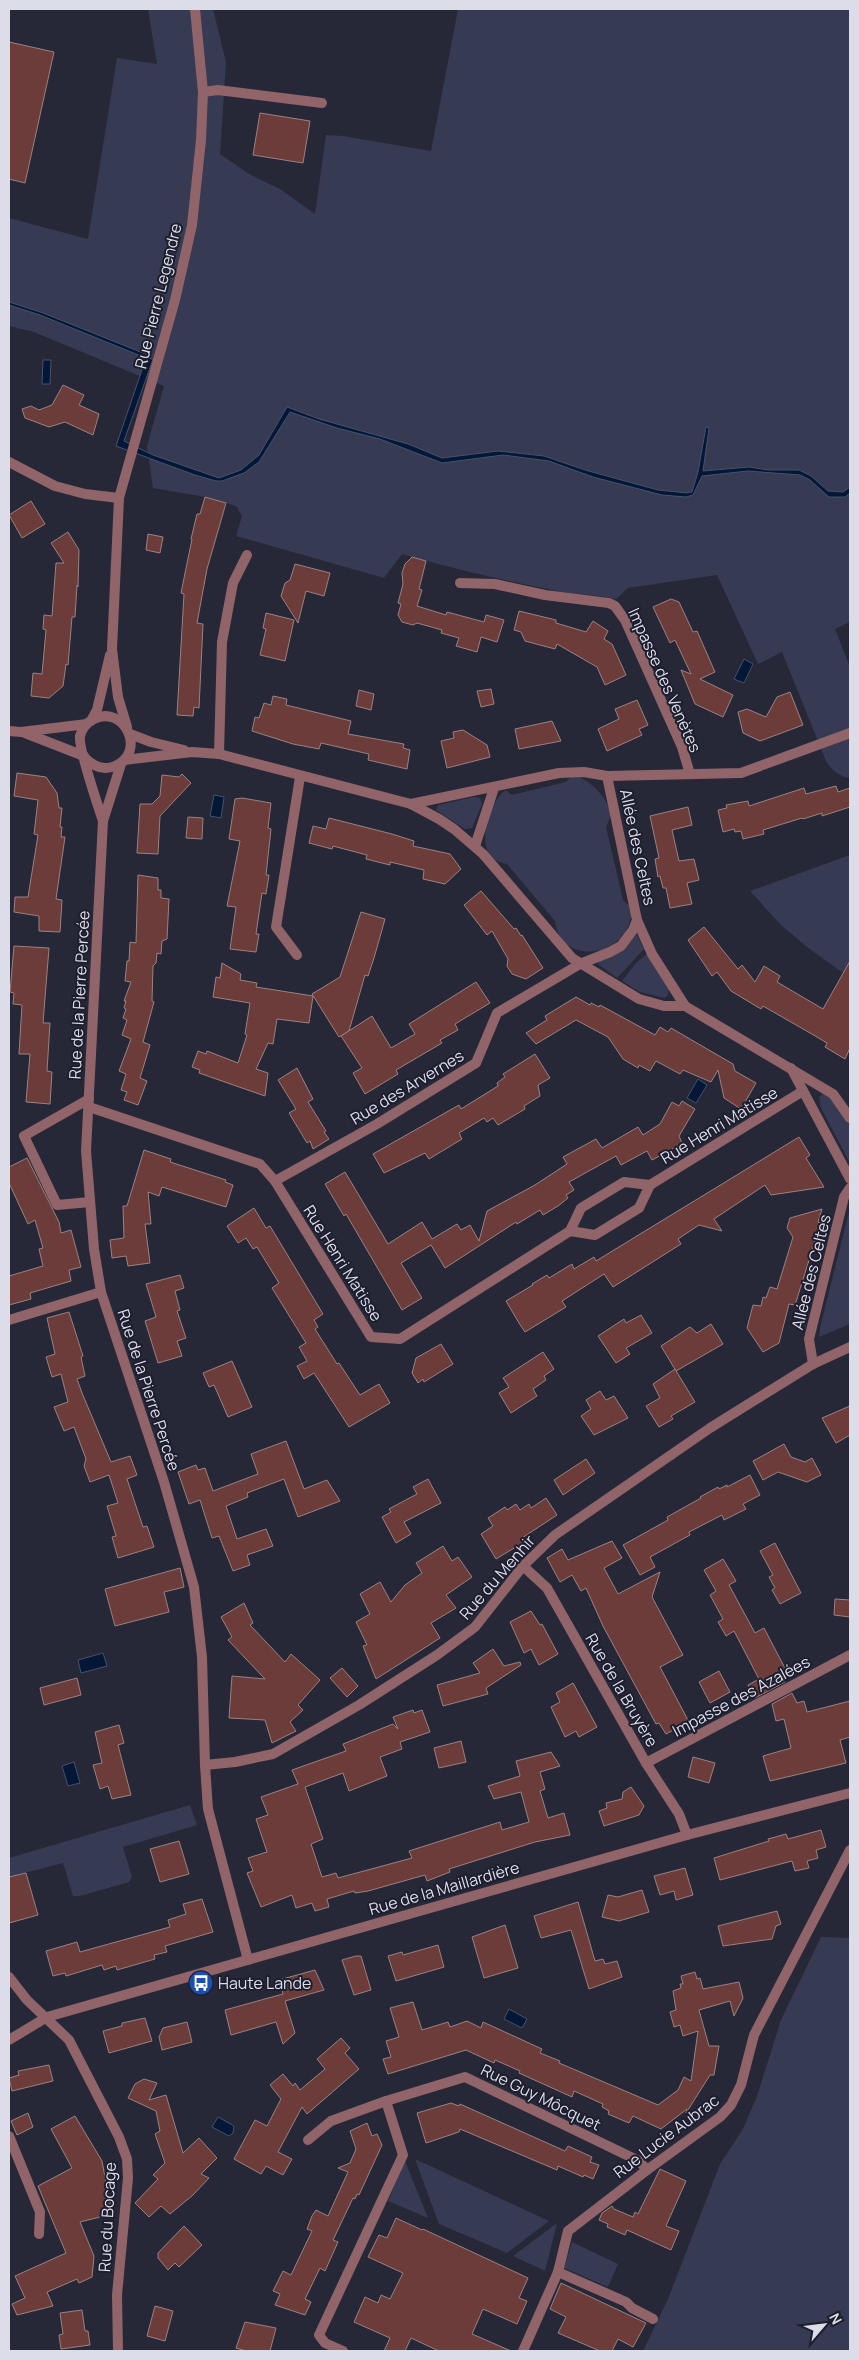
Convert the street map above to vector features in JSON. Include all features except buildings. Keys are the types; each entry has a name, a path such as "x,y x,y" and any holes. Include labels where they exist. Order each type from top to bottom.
{"street":[{"name":"Rue Pierre Legendre","path":"119,498 133,455 155,366 175,300 192,226 201,140 203,92 195,9"},
{"path":"203,92 218,90 322,103"},
{"path":"9,462 55,486 85,494 119,498 112,650 118,697 129,730 131,748 122,762 113,767 97,767 84,757 21,732"},
{"path":"219,754 222,642 233,583 247,555"},
{"name":"Impasse des Venètes","path":"460,583 495,584 545,595 609,603 615,606 625,620 682,747 690,774"},
{"path":"84,757 80,743 83,729 97,710 112,650"},
{"path":"9,731 21,732 89,722 106,716 121,721 129,730"},
{"name":"Allée des Celtes","path":"129,730 152,742 192,752 219,754 300,777 411,804 454,829 475,846 572,958 580,964 639,999 664,1006 685,1006"},
{"path":"608,776 742,773 850,733"},
{"name":"Allée des Celtes","path":"122,762 192,752"},
{"name":"Rue de la Pierre Percée","path":"84,757 103,821"},
{"name":"Rue de la Pierre Percée","path":"122,762 111,790 103,821 86,1151 94,1249 101,1292 164,1482 194,1587 202,1656 204,1765 208,1809 248,1960"},
{"name":"Allée des Celtes","path":"411,804 560,773 584,772 608,776 637,920 652,954 685,1006 834,1094 850,1118"},
{"path":"297,955 276,927 300,777"},
{"path":"475,846 494,788"},
{"name":"Allée des Celtes","path":"580,964 620,946 633,930 637,920"},
{"name":"Rue des Arvernes","path":"275,1181 377,1124 476,1063 497,1013 580,964"},
{"name":"Allée des Celtes","path":"790,1068 850,1179"},
{"name":"Rue Henri Matisse","path":"570,1231 596,1235 639,1208 650,1185 803,1091"},
{"path":"89,1103 24,1136 58,1205 90,1202"},
{"name":"Rue Henri Matisse","path":"89,1103 260,1164 275,1181 371,1337 400,1339 570,1231 581,1208 624,1182 650,1185"},
{"name":"Allée des Celtes","path":"813,1364 809,1339 844,1197 850,1188"},
{"path":"9,1320 101,1292"},
{"name":"Rue du Menhir","path":"204,1765 235,1762 273,1754 359,1705 437,1655 476,1627 523,1566 555,1535 710,1428 813,1364 850,1347"},
{"name":"Rue de la Bruyère","path":"523,1566 547,1588 646,1764 679,1814 687,1835"},
{"name":"Impasse des Azalées","path":"646,1764 850,1655"},
{"name":"Rue de la Maillardière","path":"9,2040 47,2018 687,1835 850,1793"},
{"name":"Rue Lucie Aubrac","path":"523,2351 558,2272 568,2231 720,2117 731,2105 741,2085 754,2035 850,1850"},
{"name":"Rue du Bocage","path":"9,1977 27,2000 69,2040 119,2137 127,2158 128,2178 117,2295 118,2351"},
{"name":"Rue Guy Môcquet","path":"308,2140 331,2122 386,2101 465,2077 639,2161 647,2170"},
{"path":"343,2351 325,2343 319,2335 403,2155 386,2101"},
{"path":"9,2136 40,2212 39,2234"},
{"path":"558,2272 626,2302 632,2308 653,2319"}],"shaded area":[{"path":"148,9 213,9 226,62 220,154 249,174 280,189 315,214 326,135 343,136 431,151 458,9 850,9 850,622 835,629 850,667 850,778 836,772 826,761 782,652 758,664 717,575 628,588 616,599 563,592 523,584 402,554 384,578 236,536 242,516 236,506 205,497 153,488 147,446 164,386 34,332 9,326 9,218 88,239 117,58 157,64"},
{"path":"9,302 43,313 148,355 146,358 40,315 9,305"},
{"path":"146,358 153,359 124,441 153,455 219,478 241,470 259,455 287,407 319,419 408,444 442,458 498,451 544,456 585,470 658,490 687,493 692,492 698,472 706,427 709,428 703,471 749,467 768,470 799,470 811,476 828,491 843,492 850,487 850,493 845,497 829,497 810,480 800,475 748,471 702,476 693,495 686,497 662,495 593,477 549,461 503,455 442,463 380,439 337,428 290,412 259,462 244,473 222,481 216,481 116,446"},
{"path":"43,360 51,360 50,384 42,384"},
{"path":"744,659 753,664 744,683 734,679"},
{"path":"572,775 591,784 607,803 610,816 606,827 623,900 632,908 629,924 621,937 609,946 596,951 582,951 570,946 560,936 555,921 507,864 496,861 489,854 486,845 485,835 490,814 494,804 506,790 512,795 566,782"},
{"path":"214,795 224,797 221,818 210,816"},
{"path":"474,797 480,798 482,804 472,828 465,829 436,810 438,805"},
{"path":"850,855 850,978 807,947 781,925 750,891"},
{"path":"637,934 644,949 617,978 598,964 598,961 622,951"},
{"path":"647,954 669,990 665,998 640,992 622,981 636,963"},
{"path":"698,1079 707,1085 696,1103 687,1098"},
{"path":"823,1094 828,1094 850,1125 850,1163 821,1108 819,1097"},
{"path":"850,1208 850,1324 819,1337 820,1328"},
{"path":"103,1653 107,1666 81,1673 78,1660"},
{"path":"74,1762 80,1783 68,1786 62,1766"},
{"path":"190,1805 197,1825 123,1847 132,1877 129,1882 80,1896 73,1896 63,1863 9,1877 9,1858"},
{"path":"821,1937 850,1938 850,2351 643,2351 668,2299 720,2164 743,2129 757,2096 781,2020"},
{"path":"509,2009 527,2019 522,2028 504,2019"},
{"path":"218,2117 234,2126 233,2133 229,2136 212,2127"},
{"path":"415,2159 549,2221 507,2253 439,2224"},
{"path":"405,2161 428,2218 388,2201"},
{"path":"557,2223 545,2271 513,2256"},
{"path":"572,2242 618,2264 608,2287 564,2268"}],"place":[{"name":"Haute Lande","path":"201,1983"}]}
